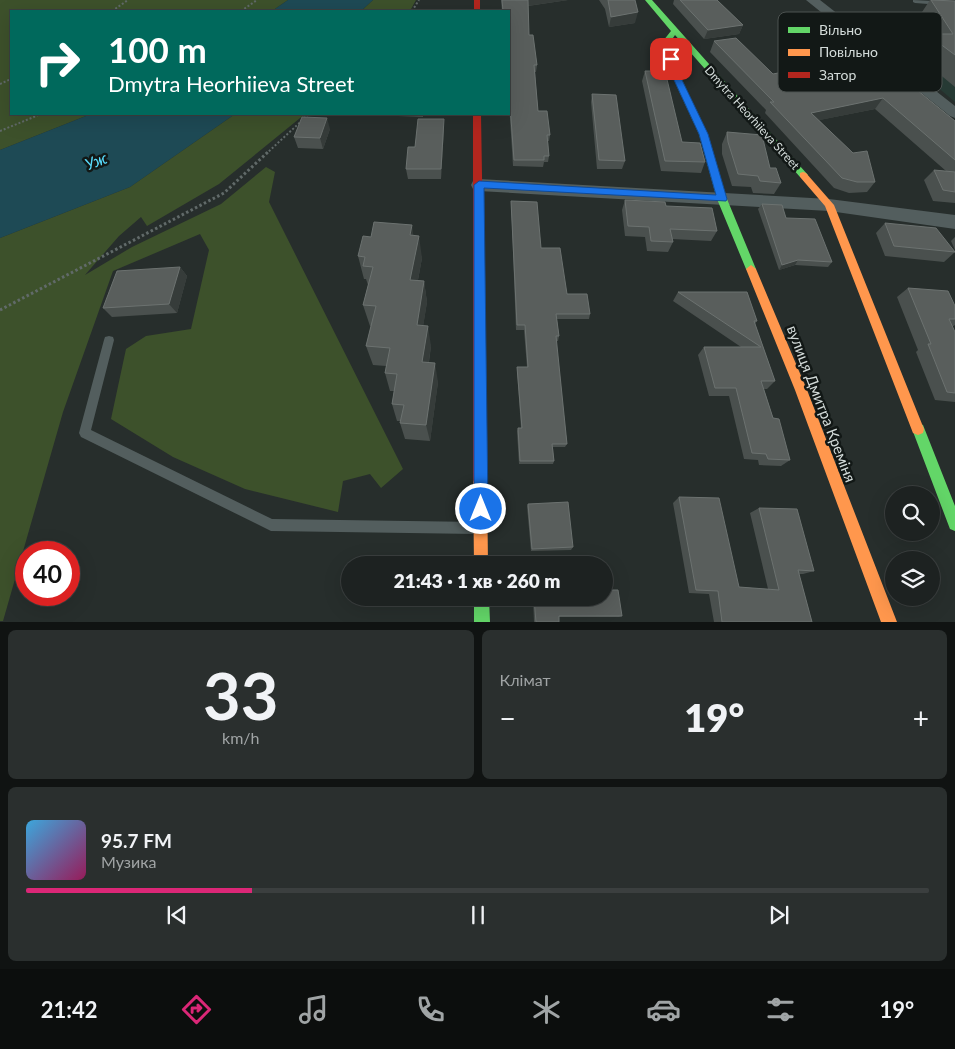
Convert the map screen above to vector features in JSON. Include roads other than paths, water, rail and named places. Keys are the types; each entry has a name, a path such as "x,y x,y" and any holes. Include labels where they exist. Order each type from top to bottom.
{"street":[{"name":"Dmytra Heorhiieva Street","path":"648,0 829,205"},
{"path":"812,0 827,12"},
{"path":"675,31 667,41 671,59 678,80 703,134 722,199"},
{"path":"928,92 955,113"},
{"path":"477,115 481,556"},
{"path":"479,185 829,205 955,222"},
{"name":"вулиця Дмитра Креміня","path":"722,199 801,390 889,622"},
{"path":"829,205 955,524"},
{"path":"482,606 482,622"}],"lane":[{"path":"915,1 955,4"},
{"path":"109,340 85,433 271,525 481,528"}],"water":[{"path":"288,0 373,0 362,10 273,10"},
{"name":"Уж","path":"88,115 234,115 130,187 0,238 0,150"}]}
